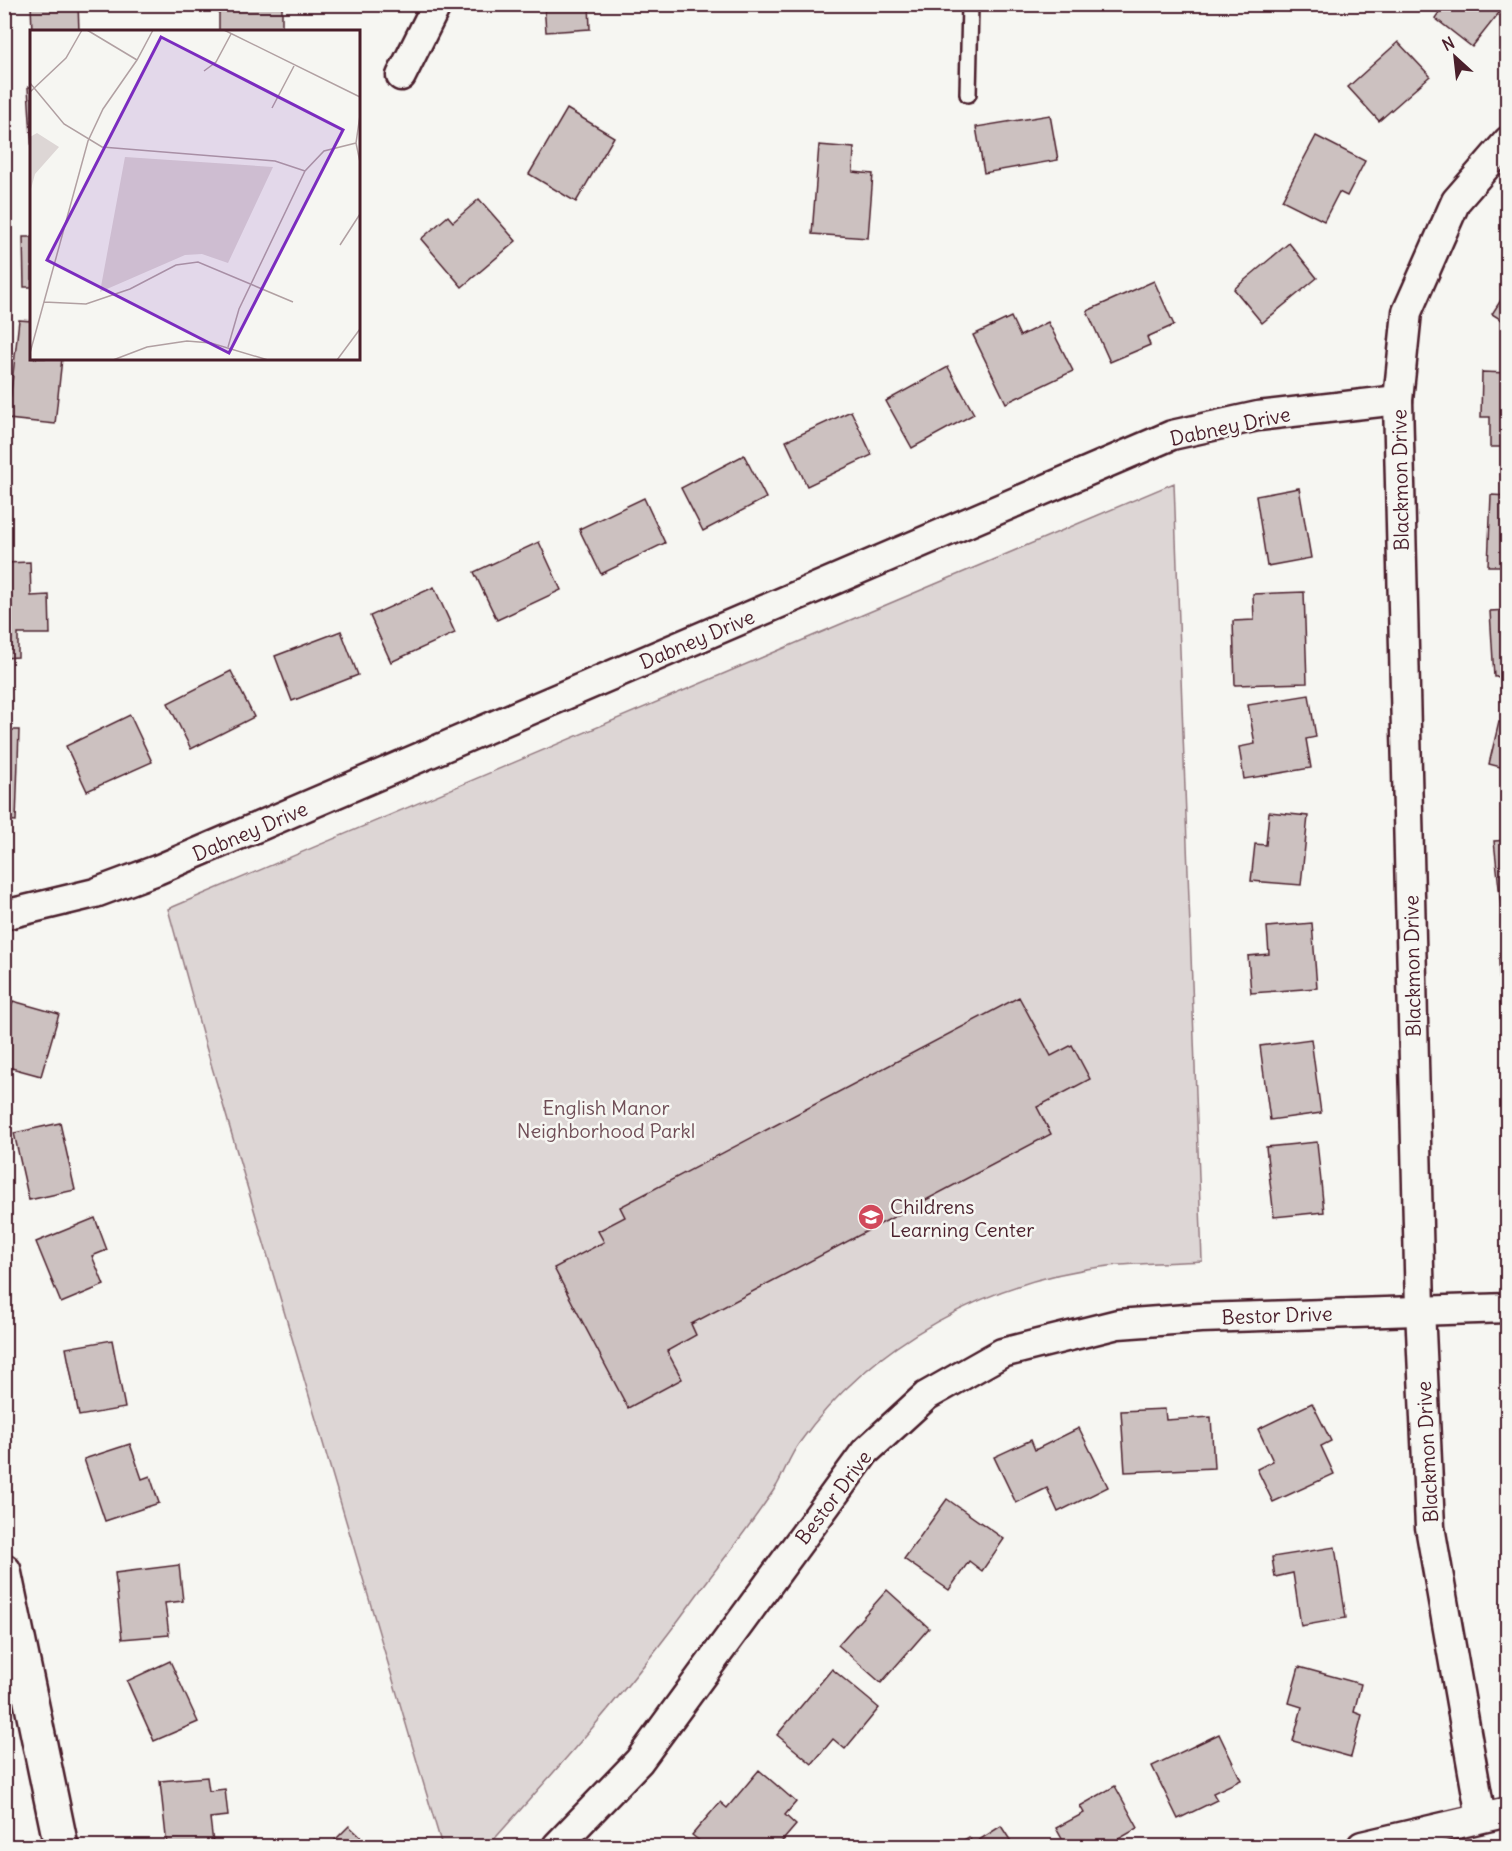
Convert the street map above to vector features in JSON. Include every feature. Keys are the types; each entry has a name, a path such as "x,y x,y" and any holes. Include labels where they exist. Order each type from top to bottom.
{"street":[{"path":"400,76 437,4"},
{"name":"Blackmon Drive","path":"1494,1814 1430,1527 1420,1309 1398,400 1407,312 1456,201 1508,141"},
{"name":"Dabney Drive","path":"4,915 95,893 157,870 1172,435 1258,416 1398,400"},
{"name":"Bestor Drive","path":"557,1846 639,1761 864,1452 926,1396 1002,1353 1118,1324 1420,1309 1508,1308"},
{"path":"4,1571 62,1846"},
{"path":"1362,1846 1494,1814"}],"lane":[{"path":"968,94 970,4"}],"green space":[{"name":"English Manor Neighborhood Parkl","path":"1174,483 1202,1261 1109,1266 1064,1273 1020,1285 936,1322 897,1347 861,1375 828,1407 796,1447 777,1485 757,1515 643,1666 593,1728 488,1846 442,1846 206,1047 168,909"}],"building":[{"path":"31,4 78,4 79,30 32,30"},
{"path":"219,4 282,4 282,30 219,30"},
{"path":"544,4 589,4 590,29 546,32"},
{"path":"1445,4 1506,4 1472,47 1435,18"},
{"path":"1398,42 1430,76 1379,121 1348,87"},
{"path":"28,87 30,87 30,120"},
{"path":"567,109 614,137 576,202 529,174"},
{"path":"1050,115 1058,160 984,173 976,127"},
{"path":"1316,136 1365,161 1347,196 1339,192 1324,221 1282,200"},
{"path":"819,145 854,148 853,172 873,174 868,238 812,234"},
{"path":"479,199 516,241 462,287 421,239 448,216 453,222"},
{"path":"23,237 30,237 30,287 24,287"},
{"path":"1289,243 1317,278 1262,323 1234,289"},
{"path":"1154,281 1174,325 1147,337 1150,345 1110,362 1087,311"},
{"path":"1508,289 1508,324 1492,314"},
{"path":"1011,317 1020,336 1048,322 1073,371 1006,403 973,335"},
{"path":"19,320 30,321 30,360 62,360 55,424 8,419"},
{"path":"948,367 974,414 912,448 886,401"},
{"path":"1482,372 1508,373 1508,447 1490,447 1490,417 1481,417"},
{"path":"851,411 872,455 807,486 786,441"},
{"path":"744,455 766,498 703,531 681,488"},
{"path":"1299,488 1311,558 1267,566 1256,496"},
{"path":"1491,495 1508,496 1508,566 1488,566"},
{"path":"644,498 665,543 601,574 579,529"},
{"path":"539,542 561,590 497,620 474,572"},
{"path":"30,562 31,596 49,595 50,634 18,634 18,657 4,658 4,563"},
{"path":"434,587 455,633 391,662 370,616"},
{"path":"1304,592 1307,683 1235,685 1233,621 1254,620 1253,594"},
{"path":"1508,610 1508,676 1494,677 1490,611"},
{"path":"341,631 358,675 292,701 275,656"},
{"path":"231,671 254,717 191,749 168,703"},
{"path":"1309,695 1316,737 1306,739 1311,768 1244,779 1239,747 1255,744 1248,705"},
{"path":"130,715 152,762 87,791 66,746"},
{"path":"1499,722 1508,724 1508,769 1489,764"},
{"path":"4,730 19,730 16,821 4,820"},
{"path":"1269,812 1308,816 1301,885 1251,881 1255,844 1266,845"},
{"path":"1508,840 1508,915 1502,916 1494,841"},
{"path":"1312,923 1317,988 1251,993 1248,956 1269,954 1267,927"},
{"path":"1499,959 1508,959 1508,1030 1501,1030"},
{"path":"1019,997 1051,1056 1072,1045 1090,1079 1037,1107 1051,1134 691,1324 696,1335 667,1351 682,1379 628,1408 554,1268 604,1242 598,1231 625,1217 620,1207"},
{"path":"13,1001 59,1014 41,1076 4,1066 4,1031"},
{"path":"1311,1039 1321,1113 1270,1120 1260,1046"},
{"path":"1501,1076 1508,1076 1508,1172"},
{"path":"60,1123 75,1190 29,1200 14,1133"},
{"path":"1317,1142 1324,1212 1274,1217 1266,1147"},
{"path":"95,1218 107,1250 92,1256 104,1285 61,1303 36,1242"},
{"path":"112,1340 125,1408 79,1416 66,1348"},
{"path":"1312,1403 1331,1441 1321,1446 1334,1474 1273,1502 1257,1469 1273,1461 1258,1429"},
{"path":"1165,1409 1166,1420 1211,1417 1214,1468 1125,1472 1121,1411"},
{"path":"1079,1428 1108,1487 1058,1512 1047,1488 1016,1503 994,1457 1031,1440 1035,1450"},
{"path":"130,1444 142,1479 150,1476 159,1503 105,1521 84,1459"},
{"path":"947,1499 1004,1539 982,1571 969,1561 949,1590 904,1559"},
{"path":"1335,1547 1346,1618 1301,1626 1293,1573 1275,1577 1272,1557"},
{"path":"179,1565 183,1601 165,1603 169,1635 122,1639 115,1573"},
{"path":"887,1590 929,1628 881,1683 838,1645"},
{"path":"170,1661 198,1722 154,1741 127,1681"},
{"path":"1299,1667 1361,1684 1354,1712 1362,1715 1351,1757 1293,1741 1302,1707 1289,1703"},
{"path":"832,1669 879,1708 845,1749 833,1739 812,1764 777,1735"},
{"path":"1219,1734 1241,1780 1213,1793 1217,1800 1178,1819 1152,1766"},
{"path":"759,1770 796,1802 785,1815 796,1825 778,1846 765,1844 763,1846 706,1846 692,1835 720,1802 727,1808"},
{"path":"207,1777 209,1791 225,1789 228,1816 210,1818 213,1843 167,1846 160,1781"},
{"path":"1115,1786 1138,1828 1115,1841 1118,1846 1066,1846 1056,1828 1084,1813 1080,1806"},
{"path":"349,1826 370,1846 329,1846"},
{"path":"1001,1826 1014,1846 953,1846 969,1837 973,1844"}],"place":[{"name":"Childrens Learning Center","path":"871,1217"}]}
